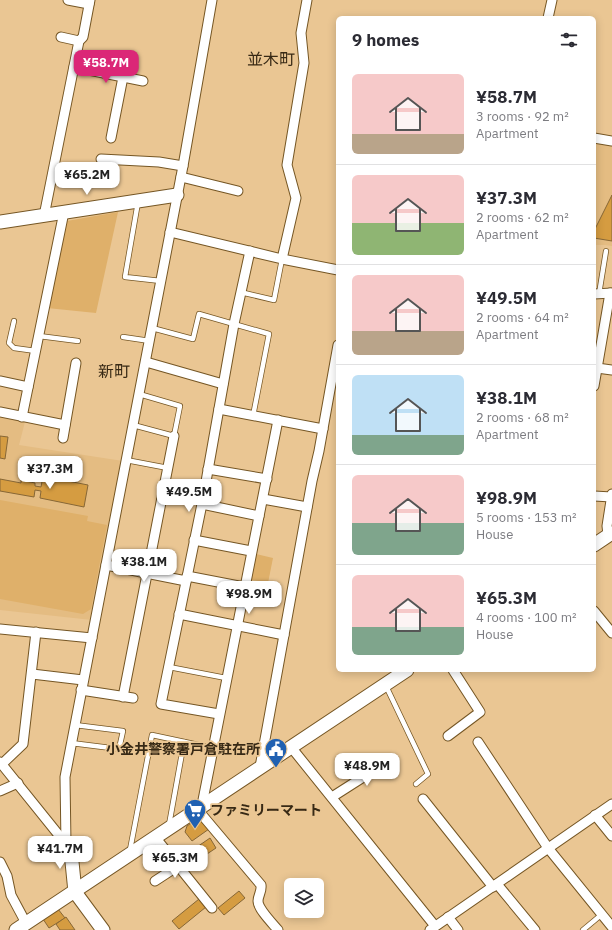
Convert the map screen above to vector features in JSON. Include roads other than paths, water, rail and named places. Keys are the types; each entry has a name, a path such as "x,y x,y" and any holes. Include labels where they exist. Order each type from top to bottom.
{"street":[{"path":"44,216 79,41 83,37 90,2 68,0"},
{"path":"103,930 75,892 72,862 66,844 65,778 181,177 212,0"},
{"path":"282,259 296,198 287,165 304,63 301,33 307,0"},
{"path":"548,16 552,0"},
{"path":"61,37 79,41"},
{"path":"74,67 143,81"},
{"path":"111,138 123,77"},
{"path":"596,138 612,141"},
{"path":"101,159 159,162 183,166"},
{"path":"181,177 238,191"},
{"path":"0,222 177,195"},
{"path":"22,417 64,212"},
{"path":"170,232 282,259 336,270"},
{"path":"219,714 161,704 202,504 240,292 250,251"},
{"path":"596,374 611,293 597,294"},
{"path":"260,767 336,356"},
{"path":"146,362 223,384"},
{"path":"63,438 76,363"},
{"path":"597,368 612,370"},
{"path":"0,381 28,387"},
{"path":"219,409 323,429"},
{"path":"0,412 65,425"},
{"path":"200,807 278,420"},
{"path":"123,697 146,573 174,436"},
{"path":"208,470 267,479"},
{"path":"596,496 612,495 607,526 610,534 596,544"},
{"path":"263,499 307,507"},
{"path":"202,504 259,516"},
{"path":"194,540 251,551"},
{"path":"106,565 146,573 244,587"},
{"path":"596,613 612,633"},
{"path":"179,614 284,635"},
{"path":"0,629 92,638"},
{"path":"36,632 24,744 1,763 66,844"},
{"path":"0,862 7,876 11,895 21,926 75,892 154,837 402,672"},
{"path":"448,736 480,712 454,672"},
{"path":"32,674 83,680"},
{"path":"82,690 133,698"},
{"path":"478,742 548,848 612,927"},
{"path":"291,747 432,928 612,804"},
{"path":"332,798 368,774 393,762"},
{"path":"0,791 18,783"},
{"path":"423,799 535,930"},
{"path":"200,807 261,885 262,890 258,900 259,906 278,930"},
{"path":"595,815 612,836"},
{"path":"154,837 212,908"},
{"path":"155,881 178,866"},
{"path":"448,917 458,930"}],"lane":[{"path":"138,201 125,277 161,282"},
{"path":"597,294 606,251"},
{"path":"240,292 274,300 282,259"},
{"path":"152,328 193,339 199,314 269,334 253,416"},
{"path":"14,321 9,343 14,348 36,351"},
{"path":"6,326 13,328"},
{"path":"39,336 78,341"},
{"path":"123,337 150,341"},
{"path":"133,425 174,436 180,406 139,394"},
{"path":"126,460 168,468"},
{"path":"169,667 226,678"},
{"path":"386,684 428,774 416,784"},
{"path":"71,743 119,750 123,731 75,725"},
{"path":"129,854 152,735 213,748"},
{"path":"168,828 184,742"},
{"path":"583,930 601,915"}],"place":[{"name":"小金井警察署戸倉駐在所","path":"276,768"},
{"name":"ファミリーマート","path":"195,830"}],"district":[{"name":"並木町","path":"271,59"},
{"name":"新町","path":"114,371"}]}
